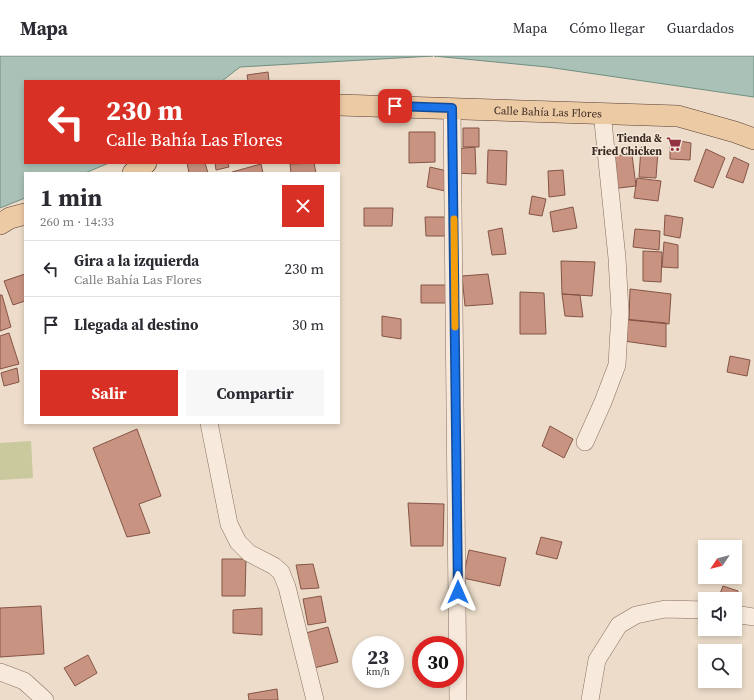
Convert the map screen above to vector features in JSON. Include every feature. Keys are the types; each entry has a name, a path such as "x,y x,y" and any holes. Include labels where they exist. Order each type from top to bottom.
{"main road":[{"name":"Calle Bahía Las Flores","path":"340,105 602,112 678,116 754,139"},
{"path":"134,172 145,164"},
{"path":"0,224 10,218 24,214"}],"street":[{"path":"452,108 458,700"},
{"path":"585,442 604,402 617,365 619,335 620,312 617,258 602,112"},
{"path":"209,424 229,524 238,542 249,553 274,566 282,572 316,700"},
{"path":"590,700 597,660 619,625 636,615 665,609 698,610"},
{"path":"742,615 754,617"},
{"path":"0,672 24,681 45,700"}],"shaded area":[{"path":"0,56 433,56 240,67 223,80 24,80 24,164 107,164 87,172 24,172 24,198 0,208"},
{"path":"434,56 754,56 754,97 547,67"},
{"path":"31,441 33,478 0,480 0,443"}],"building":[{"path":"268,72 269,80 248,80 247,75"},
{"path":"463,128 479,128 479,147 463,147"},
{"path":"409,132 435,132 435,162 409,163"},
{"path":"670,139 691,143 690,160 670,159"},
{"path":"475,147 476,174 455,173 454,149"},
{"path":"641,147 658,151 656,178 639,177"},
{"path":"706,149 725,158 713,188 694,181"},
{"path":"488,150 507,151 506,185 487,183"},
{"path":"610,155 632,155 636,186 611,189"},
{"path":"734,157 749,164 743,183 726,177"},
{"path":"187,164 205,164 208,172 189,172"},
{"path":"215,164 228,164 229,167 216,170"},
{"path":"261,164 263,172 232,172"},
{"path":"290,164 314,164 316,172 291,172"},
{"path":"430,167 447,171 445,191 427,187"},
{"path":"563,170 565,195 549,197 548,171"},
{"path":"637,178 661,181 658,201 634,198"},
{"path":"532,196 546,199 542,216 529,214"},
{"path":"573,207 577,228 553,232 550,212"},
{"path":"364,208 393,208 392,226 364,226"},
{"path":"665,215 683,218 680,238 664,235"},
{"path":"425,217 449,217 449,236 426,236"},
{"path":"502,228 506,254 492,255 488,231"},
{"path":"635,229 660,231 659,250 633,247"},
{"path":"664,242 678,245 678,268 662,267"},
{"path":"643,251 662,252 661,282 643,281"},
{"path":"561,261 595,262 592,296 562,294"},
{"path":"24,274 24,301 13,305 4,281"},
{"path":"488,274 493,304 465,306 462,276"},
{"path":"421,285 446,285 447,303 421,303"},
{"path":"630,289 671,294 669,324 629,320"},
{"path":"520,292 544,293 546,334 520,334"},
{"path":"562,294 580,295 583,317 565,316"},
{"path":"0,295 2,295 11,327 0,331"},
{"path":"382,316 401,319 401,339 382,336"},
{"path":"624,319 666,323 666,347 624,341"},
{"path":"9,333 19,364 0,369 0,336"},
{"path":"730,356 750,360 747,376 727,372"},
{"path":"17,368 19,382 4,386 1,373"},
{"path":"550,426 573,439 564,458 542,446"},
{"path":"137,429 161,496 139,504 150,533 127,537 93,448"},
{"path":"408,503 444,504 443,546 411,546"},
{"path":"541,537 562,542 557,559 536,554"},
{"path":"469,550 506,558 500,586 463,578"},
{"path":"222,559 246,559 245,596 222,596"},
{"path":"313,564 319,588 301,589 296,565"},
{"path":"723,586 738,591 738,592 721,592"},
{"path":"321,596 326,622 308,625 303,599"},
{"path":"41,606 44,654 0,657 0,608"},
{"path":"262,608 262,635 233,633 233,610"},
{"path":"328,627 338,662 310,669 302,634"},
{"path":"88,655 97,673 75,686 64,668"},
{"path":"277,689 278,700 249,700 248,694"}],"slow traffic":[{"path":"454,219 455,327"}],"place":[{"name":"Tienda & Fried Chicken","path":"674,144"}],"route":[{"path":"395,106 452,108 458,592"}]}
